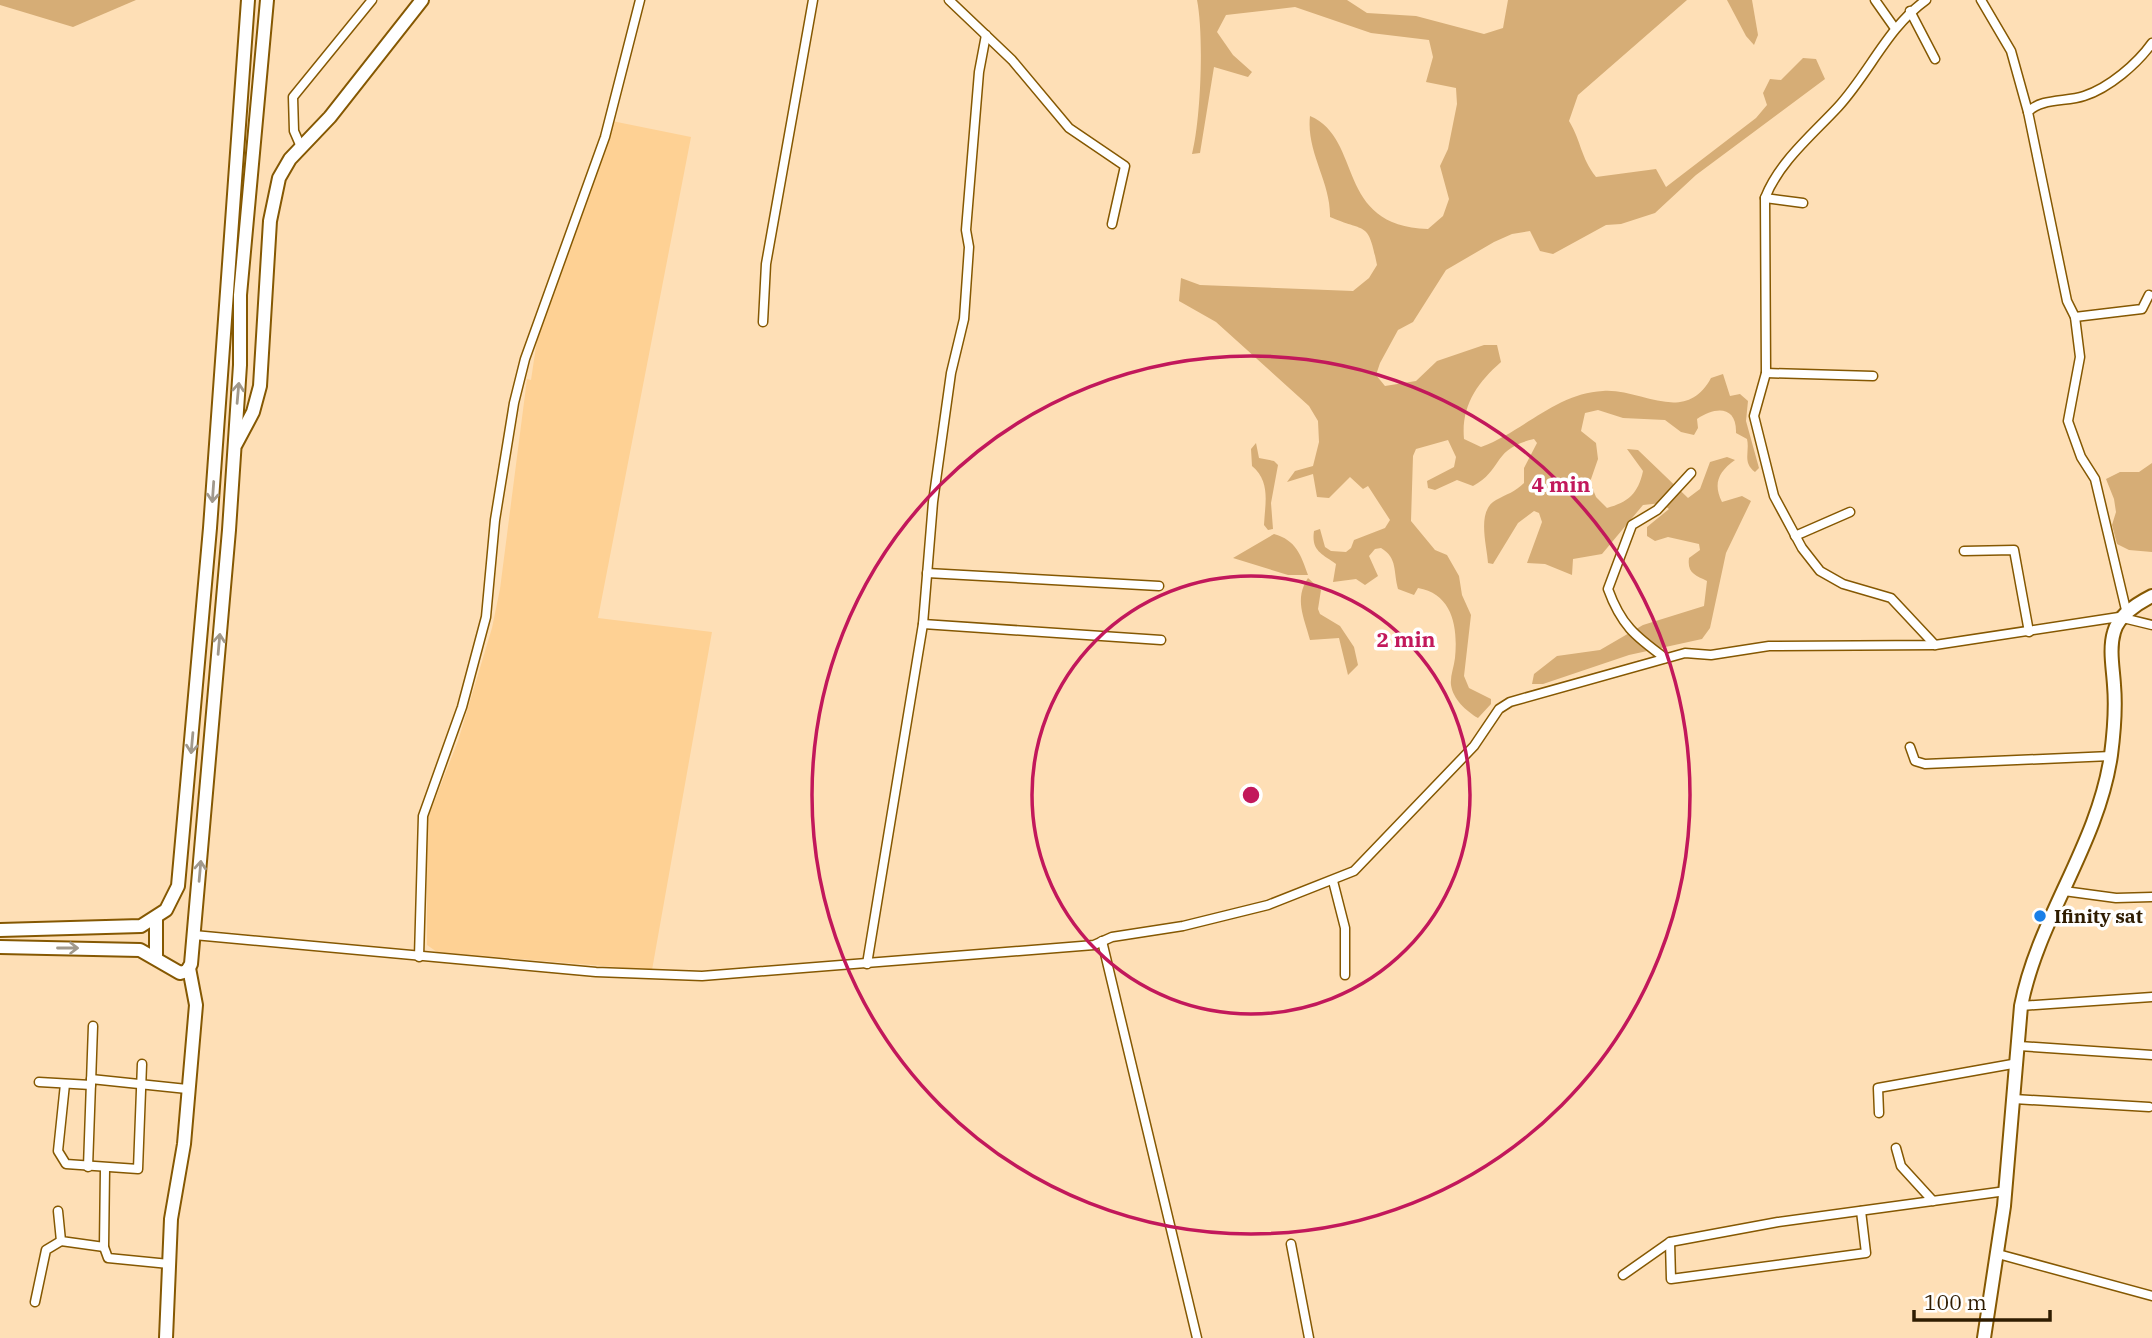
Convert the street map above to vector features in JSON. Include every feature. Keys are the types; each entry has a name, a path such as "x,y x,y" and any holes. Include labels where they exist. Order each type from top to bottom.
{"main road":[{"path":"0,930 133,928 156,919 170,905 178,886 195,711 248,0"},
{"path":"166,1338 171,1219 184,1144 196,998 190,968 233,448 241,288 267,0"},
{"path":"233,448 248,425 260,386 273,196 279,178 301,147 339,107 422,0"},
{"path":"224,326 241,327"},
{"path":"1984,1338 2006,1191 2021,1006 2034,953 2064,891 2101,800 2111,756 2115,719 2111,649 2114,629 2126,615 2152,596"},
{"path":"170,905 197,907"},
{"path":"156,919 156,956"},
{"path":"0,947 132,948 156,956 176,972 184,972 190,968"}],"street":[{"path":"301,147 294,131 293,97 372,0"},
{"path":"419,957 423,816 462,707 486,617 495,520 514,403 529,346 605,138 640,0"},
{"path":"763,322 766,264 813,0"},
{"path":"949,0 1032,81 1069,128 1125,166 1112,224"},
{"path":"1875,0 1895,27"},
{"path":"1926,0 1910,11 1895,27 1838,107 1779,170 1765,198 1766,373 1754,416 1774,496 1796,536 1820,571 1843,584 1891,598 1934,645"},
{"path":"1981,0 2011,51 2028,113 2067,301 2075,317 2080,358 2068,421 2081,457 2095,479 2126,615"},
{"path":"1910,11 1935,59"},
{"path":"867,964 923,624 933,502 949,386 964,319 969,247 966,230 979,72 986,35"},
{"path":"2028,113 2035,104 2086,96 2131,66 2152,43"},
{"path":"1765,198 1802,203"},
{"path":"2075,317 2132,312 2142,309 2149,295"},
{"path":"1766,373 1873,376"},
{"path":"1665,658 1633,634 1617,614 1608,589 1632,525 1657,509 1691,473"},
{"path":"1796,536 1850,512"},
{"path":"1964,551 2014,550 2029,632"},
{"path":"927,573 1160,586"},
{"path":"194,935 596,972 702,976 1094,945 1102,941 1221,918 1282,901 1354,871 1474,746 1499,709 1510,702 1665,658 1769,646 1934,645 2126,615 2152,625"},
{"path":"923,624 1161,640"},
{"path":"1910,747 1915,761 1925,764 2111,756"},
{"path":"1333,881 1345,928 1345,975"},
{"path":"2064,891 2116,898 2152,897"},
{"path":"1102,941 1197,1338"},
{"path":"2021,1006 2152,997"},
{"path":"88,1167 93,1026"},
{"path":"2019,1046 2152,1055"},
{"path":"65,1084 58,1151 66,1164 104,1169 138,1169 144,1085 142,1063"},
{"path":"1879,1113 1878,1088 2018,1063"},
{"path":"39,1082 91,1082 187,1089"},
{"path":"2014,1099 2150,1107"},
{"path":"1896,1147 1901,1167 1933,1201"},
{"path":"104,1169 104,1247 108,1258 169,1264"},
{"path":"1623,1275 1670,1241 2006,1191"},
{"path":"58,1211 61,1241"},
{"path":"1670,1241 1671,1279 1866,1253 1861,1211"},
{"path":"35,1302 46,1250 61,1241 104,1247"},
{"path":"1291,1244 1309,1338"},
{"path":"1998,1254 2152,1296"}],"shaded area":[{"path":"0,0 136,0 73,27 0,5"},
{"path":"1197,0 1347,0 1367,13 1416,16 1484,34 1503,28 1508,0 1687,0 1578,95 1569,121 1596,177 1656,169 1666,187 1756,118 1767,105 1763,93 1770,79 1781,80 1803,58 1816,59 1825,79 1696,175 1655,213 1621,224 1606,225 1553,254 1540,251 1530,231 1512,234 1446,270 1413,322 1398,330 1376,375 1385,386 1416,381 1437,361 1484,345 1497,345 1501,362 1472,396 1465,416 1464,439 1481,447 1570,398 1586,393 1617,392 1675,402 1688,400 1700,392 1711,378 1723,374 1730,396 1740,394 1748,401 1746,421 1759,468 1755,472 1748,461 1747,439 1736,433 1733,418 1724,411 1711,412 1697,419 1698,428 1694,435 1681,432 1665,420 1623,418 1598,410 1585,413 1581,431 1596,443 1598,459 1590,482 1596,497 1607,508 1631,496 1641,479 1643,471 1627,449 1638,450 1688,498 1700,489 1710,462 1727,457 1735,460 1721,474 1719,496 1722,502 1742,496 1751,501 1726,553 1710,628 1702,639 1629,655 1543,684 1532,684 1534,674 1557,656 1600,650 1643,625 1704,606 1707,581 1689,567 1689,558 1700,550 1699,544 1668,537 1655,541 1647,536 1647,527 1669,509 1662,503 1643,505 1602,554 1573,559 1572,575 1545,564 1527,563 1542,522 1539,513 1534,511 1518,523 1493,564 1488,563 1484,529 1486,512 1496,500 1524,483 1524,468 1537,443 1534,439 1511,448 1483,480 1473,486 1457,480 1435,490 1428,488 1427,481 1454,467 1456,457 1448,440 1416,449 1413,456 1411,521 1435,550 1447,555 1459,576 1462,595 1471,615 1464,676 1469,688 1491,699 1491,704 1478,718 1461,704 1452,690 1451,678 1456,647 1454,624 1446,605 1439,597 1418,588 1414,595 1398,589 1393,561 1381,548 1375,549 1369,556 1378,576 1365,585 1356,579 1333,582 1336,564 1316,548 1314,531 1320,529 1325,547 1331,551 1346,552 1354,540 1385,528 1390,520 1368,486 1363,489 1350,477 1329,498 1317,497 1313,474 1287,482 1295,471 1313,466 1319,442 1318,421 1309,406 1216,322 1179,301 1181,278 1200,285 1353,291 1369,278 1377,265 1374,251 1364,230 1330,217 1327,192 1312,142 1310,116 1327,127 1338,143 1364,198 1378,213 1398,224 1428,229 1443,216 1449,199 1440,166 1448,149 1457,104 1456,88 1426,82 1433,57 1429,40 1371,33 1295,7 1226,15 1217,32 1233,55 1252,72 1248,77 1214,67 1200,153 1192,154 1198,120 1200,77"},
{"path":"1727,0 1752,0 1758,35 1754,45 1746,36"},
{"path":"607,120 691,137 598,618 712,632 652,970 437,952 427,945 427,820 458,741 492,628 500,589 527,379 531,380 538,333 567,257"},
{"path":"1256,443 1259,458 1274,461 1278,465 1271,503 1273,529 1268,530 1264,525 1264,486 1252,466 1251,449"},
{"path":"2152,463 2152,552 2129,550 2117,544 2112,525 2116,512 2114,499 2106,479 2120,472 2139,472"},
{"path":"1274,534 1293,544 1308,575 1288,575 1233,558"},
{"path":"1308,578 1321,590 1318,609 1320,614 1340,626 1354,647 1358,665 1348,675 1339,638 1310,640 1301,601"}],"place":[{"name":"Ifinity sat","path":"2040,916"}]}
